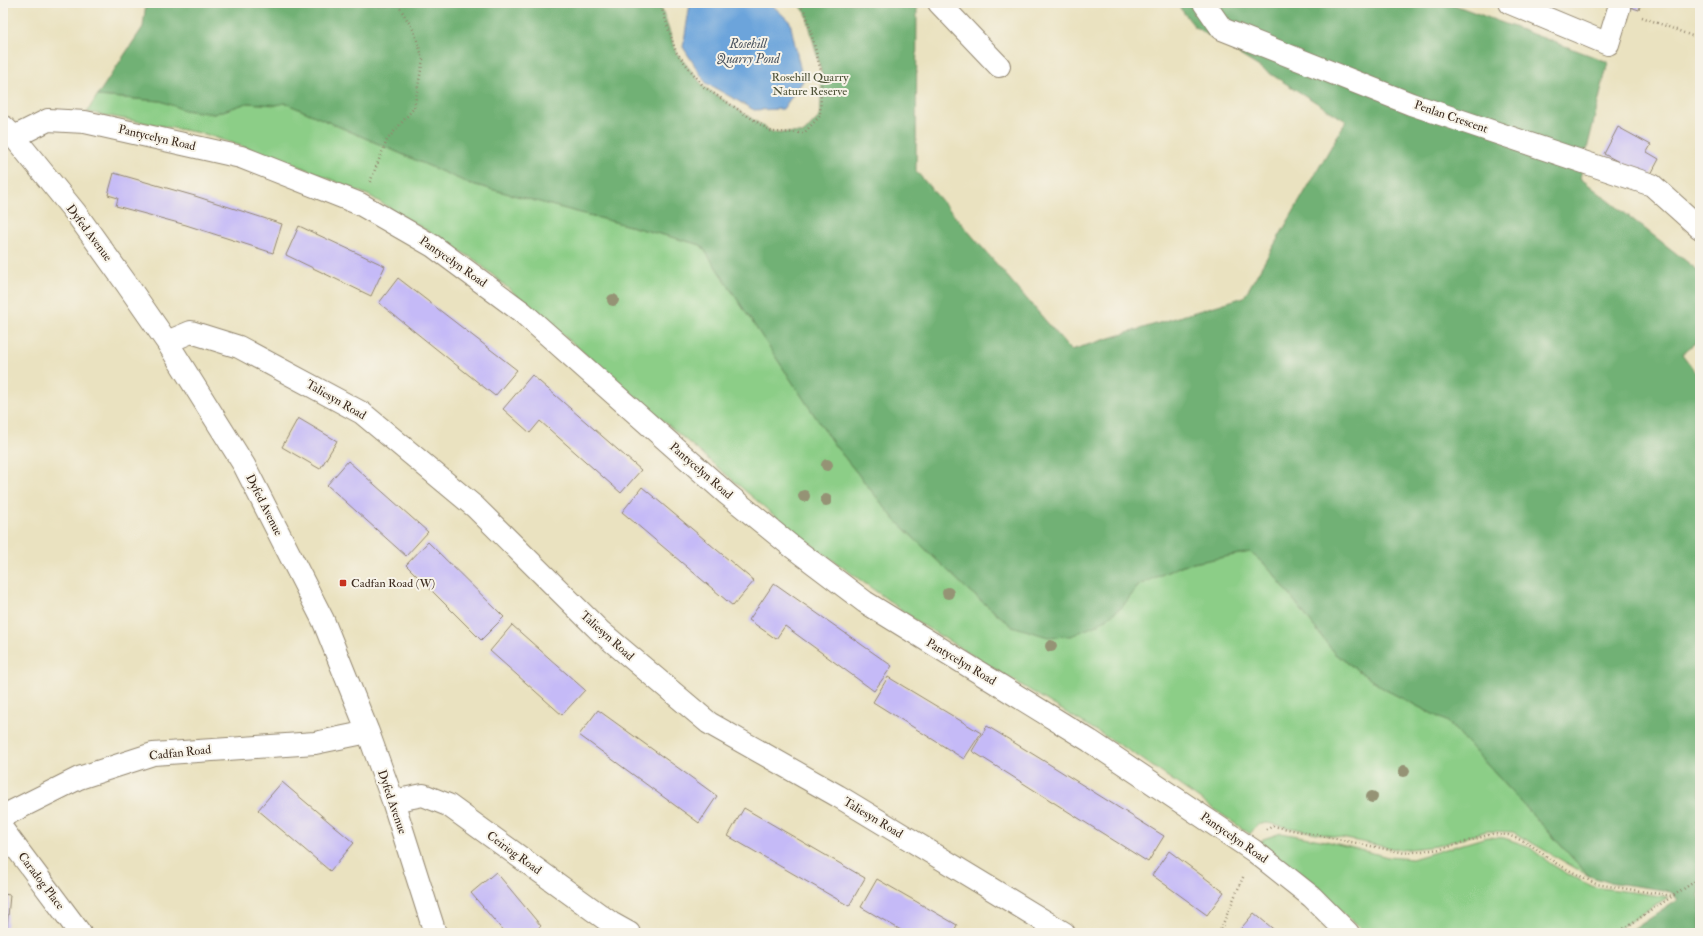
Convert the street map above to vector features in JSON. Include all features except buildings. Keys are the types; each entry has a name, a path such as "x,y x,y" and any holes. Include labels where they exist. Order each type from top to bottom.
{"street":[{"path":"939,3 999,66"},
{"name":"Penlan Crescent","path":"1204,3 1222,29 1411,104 1652,185 1700,228"},
{"path":"1510,3 1608,44 1619,8"},
{"name":"Pantycelyn Road","path":"8,132 48,120 85,122 241,157 360,204 433,246 522,312 727,494 791,546 865,602 1090,741 1250,848 1312,897 1348,933"},
{"name":"Dyfed Avenue","path":"8,132 74,212 167,342 244,465 323,620 368,732 393,801 435,933"},
{"name":"Taliesyn Road","path":"167,342 191,332 239,348 362,413 475,507 601,632 709,723 838,796 1064,933"},
{"name":"Cadfan Road","path":"3,816 79,778 153,754 315,742 368,732"},
{"name":"Ceiriog Road","path":"393,801 423,795 448,805 611,923 629,933"},
{"name":"Caradog Place","path":"3,830 80,933"}],"path":[{"path":"360,204 387,140 414,108 423,59 414,31 396,3"},
{"path":"660,3 676,52 704,87 772,132 804,133 820,116 822,75 806,13 798,3"},
{"path":"1619,8 1700,39"},
{"path":"1219,933 1250,848 1273,826 1405,853 1441,849 1492,834 1508,835 1528,843 1557,864 1596,884 1673,896"},
{"path":"1617,933 1700,878"}],"green space":[{"path":"146,3 660,3 676,52 704,87 772,132 804,133 820,116 822,75 806,13 798,3 917,3 916,171 1071,350 1244,297 1346,121 1195,27 1176,3 1449,3 1608,62 1580,178 1700,272 1700,339 1682,354 1700,378 1700,933 1628,933 1678,900 1671,891 1608,882 1589,876 1448,722 1384,689 1335,654 1270,569 1250,552 1183,565 1139,585 1122,607 1099,624 1071,636 1048,637 1012,626 967,589 895,520 833,443 701,245 468,183 285,103 276,105 247,103 214,114 184,110 161,101 97,96 143,27"},
{"path":"97,96 161,101 184,110 214,114 247,103 276,105 285,103 468,183 701,245 833,443 895,520 967,589 1012,626 1122,607 1139,585 1183,565 1250,552 1270,569 1335,654 1384,689 1448,722 1589,876 1513,832 1486,831 1437,846 1401,850 1267,823 1257,825 1250,834 1136,755 921,624 790,529 475,260 370,196 289,162 205,134 87,112"},
{"path":"1281,833 1326,841 1388,857 1412,859 1487,837 1504,838 1528,846 1551,864 1594,887 1668,897 1612,933 1366,933 1261,842 1263,839"}],"water":[{"name":"Rosehill Quarry Pond","path":"691,3 770,3 790,22 803,81 783,109 754,110 706,83 683,47"}],"place":[{"name":"Cadfan Road (W)","path":"343,583"}],"park label":[{"name":"Rosehill Quarry Nature Reserve","path":"810,84"}]}
